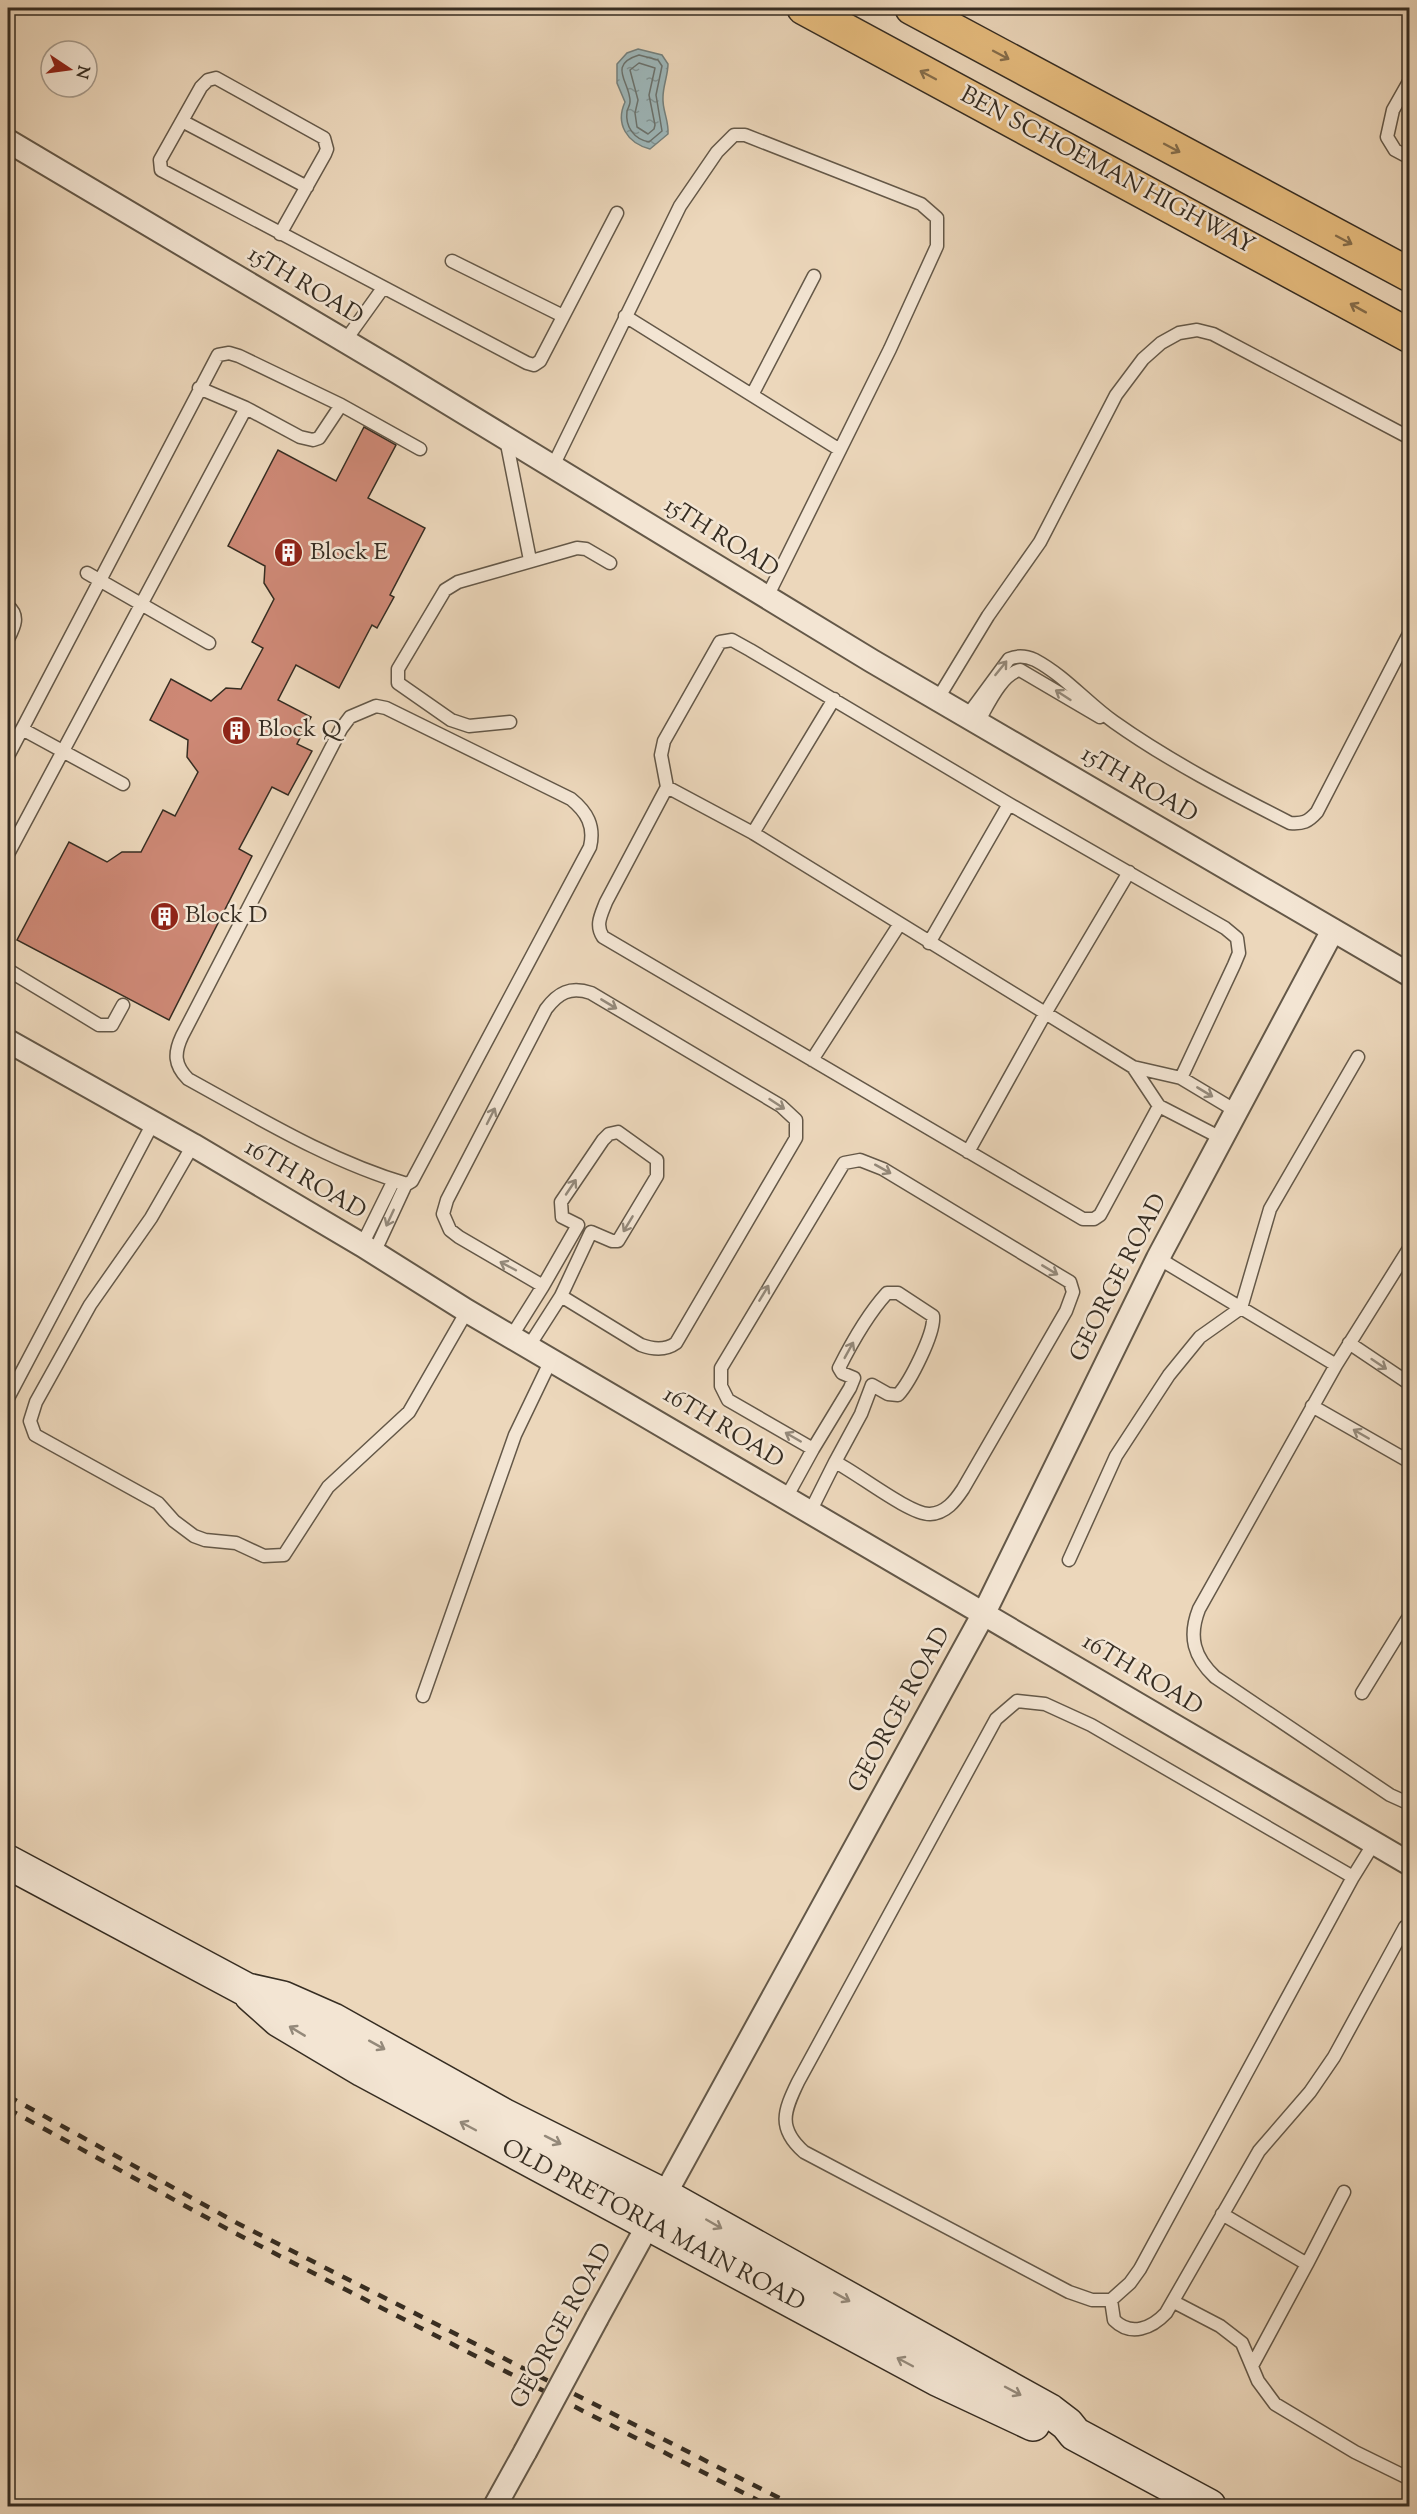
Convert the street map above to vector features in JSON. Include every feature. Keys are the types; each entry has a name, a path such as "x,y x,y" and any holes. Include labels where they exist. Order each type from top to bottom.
{"highway":[{"name":"BEN SCHOEMAN HIGHWAY","path":"804,8 1410,336"},
{"name":"BEN SCHOEMAN HIGHWAY","path":"912,8 1410,275"}],"main road":[{"name":"OLD PRETORIA MAIN ROAD","path":"8,1862 247,1990 284,1998 333,2020 503,2115 656,2209 1050,2411 1067,2424 1075,2434 1209,2506"}],"street":[{"name":"15TH ROAD","path":"8,142 345,341 938,700 1410,975"},
{"name":"GEORGE ROAD","path":"495,2506 984,1613 1158,1258 1333,930"},
{"name":"16TH ROAD","path":"8,1041 193,1145 467,1311 552,1358 1410,1864"}],"lane":[{"path":"280,234 327,148 324,138 216,78 208,80 201,87 160,160 161,170 280,234 383,288 534,365 540,361 617,213"},
{"path":"1410,80 1393,110 1387,137 1395,150 1410,158"},
{"path":"182,121 307,187"},
{"path":"553,466 680,206 717,152 734,135 745,135 921,204 937,218 937,246 840,450 766,597"},
{"path":"452,261 563,316"},
{"path":"752,395 814,276"},
{"path":"345,341 383,288"},
{"path":"625,316 840,450"},
{"path":"938,700 988,616 1040,542 1116,395 1143,359 1161,343 1179,333 1197,330 1213,334 1410,438"},
{"path":"8,756 215,358 233,354 341,405 420,449"},
{"path":"199,388 246,408 300,437 313,440 319,438 341,405"},
{"path":"8,854 246,408"},
{"path":"506,438 530,560"},
{"path":"510,722 469,726 451,720 398,683 398,669 446,590 458,582 577,548 586,549 610,563"},
{"path":"87,573 209,643"},
{"path":"8,606 14,612 16,619 8,639"},
{"path":"973,719 1000,669 1009,659 1020,656 1032,658 1055,671 1115,723 1224,788 1290,823 1302,824 1310,821 1317,812 1410,632"},
{"path":"1159,1106 1100,1215 1094,1219 1083,1219 603,937 599,930 599,921 606,902 667,787 661,755 664,741 720,642 732,640 1009,804 1225,928 1237,938 1239,945 1234,965 1181,1078"},
{"path":"753,833 834,699"},
{"path":"376,706 386,708 571,799 588,816 592,838 590,847 412,1181 400,1182 294,1137 198,1084 183,1073 176,1059 176,1050 182,1036 341,729 350,717 376,706"},
{"path":"22,729 123,784"},
{"path":"667,787 753,833 1132,1067 1181,1078 1236,1111"},
{"path":"929,943 1009,804"},
{"path":"968,1152 1046,1012 1129,872"},
{"path":"812,1060 899,925"},
{"path":"8,970 99,1025 112,1025 123,1005"},
{"path":"543,1286 459,1237 446,1223 443,1214 447,1200 546,1009 559,993 580,989 591,993 781,1106 791,1114 797,1128 796,1138 685,1331 670,1347 655,1349 640,1345 561,1296"},
{"path":"1069,1560 1116,1456 1169,1375 1200,1337 1241,1308 1270,1209 1358,1057"},
{"path":"1132,1067 1159,1106 1221,1138"},
{"path":"8,1398 153,1123"},
{"path":"618,1132 657,1160 658,1170 618,1241 615,1242 578,1226 562,1217 561,1202 609,1134 618,1132"},
{"path":"193,1145 151,1218 90,1305 36,1402 30,1421 35,1435 158,1503 174,1521 194,1536 205,1540 236,1543 264,1556 284,1555 327,1487 409,1412 467,1311"},
{"path":"813,1449 728,1400 721,1386 720,1373 735,1342 844,1163 860,1160 883,1169 1070,1282 1073,1292 1066,1311 963,1489 948,1508 925,1513 886,1493 835,1462"},
{"path":"368,1249 400,1182"},
{"path":"520,1341 543,1286 578,1226"},
{"path":"520,1341 561,1296 591,1232"},
{"path":"1410,1246 1312,1406 1199,1609 1193,1625 1193,1641 1197,1656 1215,1677 1381,1788 1410,1804"},
{"path":"1158,1258 1336,1365"},
{"path":"887,1293 898,1293 933,1316 933,1323 908,1381 898,1395 888,1394 854,1378 840,1371 845,1356 887,1293"},
{"path":"1349,1343 1410,1384"},
{"path":"423,1696 515,1435 552,1358"},
{"path":"786,1498 813,1449 845,1399 854,1378"},
{"path":"810,1512 861,1414 872,1385"},
{"path":"1312,1406 1410,1462"},
{"path":"1362,1693 1410,1615"},
{"path":"1353,1877 1090,1725 1059,1709 1029,1700 1017,1701 996,1719 798,2082 786,2109 786,2125 792,2140 804,2152 1069,2292 1092,2300 1112,2300 1130,2283 1140,2269 1353,1877 1374,1843"},
{"path":"1112,2300 1114,2320 1126,2328 1136,2330 1153,2324 1174,2302 1259,2151 1310,2092 1334,2057 1405,1927"},
{"path":"1252,2366 1344,2192"},
{"path":"1222,2214 1306,2264"},
{"path":"1174,2302 1234,2335 1247,2350 1258,2381 1275,2404 1355,2452 1410,2479"}],"water":[{"path":"638,49 662,55 668,64 663,102 668,134 650,149 629,137 621,118 625,102 617,83 617,64 627,53"}],"building":[{"path":"364,427 396,445 368,498 425,528 390,595 394,597 377,628 372,625 339,688 296,665 278,700 311,717 297,744 312,751 288,795 272,787 239,849 252,856 169,1020 17,940 69,842 107,862 122,852 141,852 163,810 175,816 198,772 187,757 188,740 150,720 171,679 211,701 226,688 241,689 263,648 252,642 274,599 264,583 265,566 228,546 278,450 336,481"}],"railway":[{"path":"8,2096 237,2223 795,2506"},
{"path":"8,2109 233,2232 769,2506"}],"place":[{"name":"Block E","path":"289,553"},
{"name":"Block Q","path":"237,730"},
{"name":"Block D","path":"164,916"}]}
